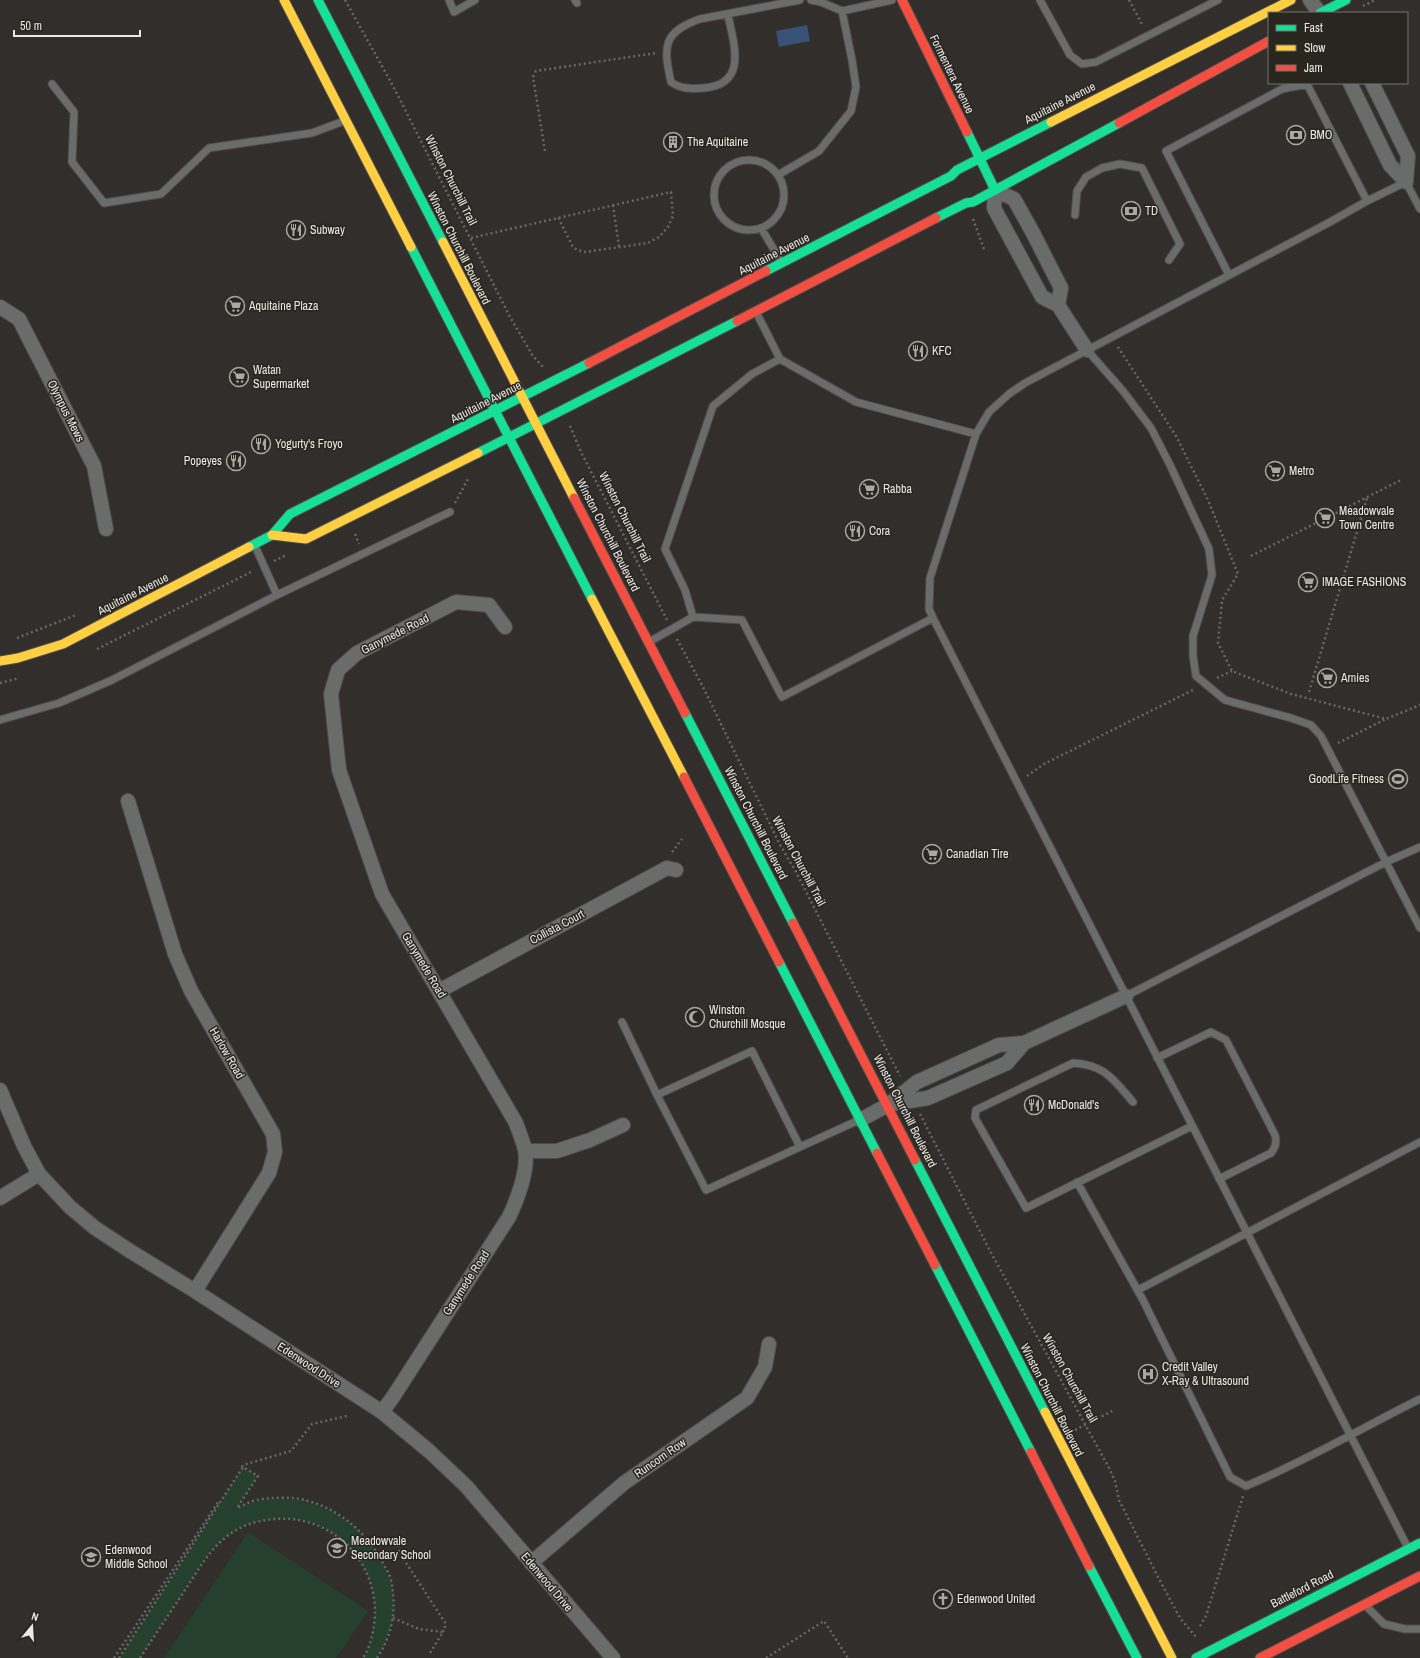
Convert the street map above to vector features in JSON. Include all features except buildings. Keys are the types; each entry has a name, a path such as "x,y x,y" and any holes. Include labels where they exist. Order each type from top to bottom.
{"main road":[{"path":"284,0 1137,1658"},
{"name":"Winston Churchill Boulevard","path":"318,0 1172,1658"},
{"name":"Formentera Avenue","path":"902,0 995,190"},
{"name":"Aquitaine Avenue","path":"0,661 18,658 63,644 272,535 290,514 495,411 951,176 957,170 1270,8 1291,0"},
{"path":"1322,12 1346,0"},
{"path":"272,535 306,539 537,424 959,207 995,190 1268,42"},
{"name":"Battleford Road","path":"1196,1658 1420,1542"},
{"path":"1260,1658 1420,1576"}],"street":[{"path":"1310,0 1319,12"},
{"path":"1350,84 1390,165 1406,182"},
{"path":"1372,84 1408,156 1406,182"},
{"path":"1406,182 1420,175"},
{"path":"1058,305 1061,288 1029,226 1014,199 995,190 994,208 1042,297 1058,305 1087,350"},
{"name":"Olympus Mews","path":"0,307 19,319 94,466 106,529"},
{"name":"Ganymede Road","path":"382,1412 509,1217 519,1196 524,1174 526,1151 516,1123 382,894 339,770 331,694 338,670 357,653 456,602 489,605 506,627"},
{"name":"Harlow Road","path":"128,801 175,954 191,991 274,1134 275,1152 269,1173 195,1291"},
{"name":"Collista Court","path":"439,991 667,868 676,870"},
{"path":"860,1120 888,1105 917,1082 999,1045 1024,1043 1126,996"},
{"path":"888,1105 928,1098 1007,1062 1024,1043"},
{"name":"Edenwood Drive","path":"0,1090 24,1146 39,1174 70,1208 95,1228 382,1412 466,1486 613,1658"},
{"path":"526,1151 558,1151 590,1140 623,1125"},
{"path":"0,1198 39,1174"},
{"name":"Runcorn Row","path":"531,1563 624,1483 747,1398 765,1368 769,1344"}],"lane":[{"path":"449,0 454,12 476,0"},
{"path":"728,14 736,52 734,66 730,76 724,82 715,87 691,89 678,86 671,82 666,51 668,43 674,32 684,24 700,19 800,0"},
{"path":"811,0 821,2 842,11 892,0"},
{"path":"1040,0 1070,55 1082,64 1096,62 1218,0"},
{"path":"778,174 819,151 851,111 856,87 842,11"},
{"path":"52,84 74,112 72,162 104,203 161,194 209,148 312,133 346,120"},
{"path":"1229,275 1166,151 1282,89 1307,84 1367,201"},
{"path":"746,160 758,161 769,166 778,174 783,190 783,206 774,219 761,228 749,231 737,228 727,223 718,214 714,203 713,191 717,179 724,170 734,163 746,160"},
{"path":"1075,215 1077,191 1086,177 1102,168 1120,164 1142,168 1180,244 1169,260"},
{"path":"1408,1549 929,609 930,578 976,434 989,412 1008,394 1025,383 1367,201 1406,182 1420,209"},
{"path":"761,228 782,263"},
{"path":"756,311 780,359 856,402 976,434"},
{"path":"1087,350 1123,391 1150,428 1170,466 1209,549 1212,575 1193,636 1193,656 1196,676 1225,700 1311,725 1321,736 1420,928"},
{"path":"693,617 685,590 665,549 667,542 713,406 752,374 780,359"},
{"path":"0,720 59,703 112,680 277,595 450,512"},
{"path":"255,544 277,595"},
{"path":"649,642 693,617 742,620 782,697 933,618"},
{"path":"1126,996 1386,862 1420,847"},
{"path":"622,1022 657,1095 706,1190 860,1120"},
{"path":"1157,1058 1210,1032 1226,1040 1277,1141 1275,1148 1271,1153 1219,1179"},
{"path":"657,1095 752,1051 800,1148"},
{"path":"1132,1102 1105,1071 1088,1064 1073,1063 976,1110 975,1118 1026,1208 1192,1126"},
{"path":"1138,1290 1420,1142"},
{"path":"1078,1182 1138,1290 1230,1477 1246,1486 1316,1454 1420,1399"},
{"path":"1364,1604 1384,1624 1405,1629 1420,1629"}],"path":[{"name":"Winston Churchill Trail","path":"345,0 392,84 510,317 533,356 542,366"},
{"path":"1129,0 1148,35"},
{"path":"545,151 533,77 536,71 666,51"},
{"path":"470,238 558,217 671,192 672,216 668,227 659,237 648,243 585,252 577,250 558,217"},
{"path":"613,205 619,247"},
{"path":"971,214 984,248"},
{"path":"1111,338 1176,436 1208,500 1236,568 1238,574 1222,600 1218,642 1232,671 1292,694 1386,719"},
{"name":"Winston Churchill Trail","path":"574,434 581,452 661,607"},
{"path":"450,512 469,478"},
{"path":"1252,556 1401,480"},
{"path":"1309,692 1367,498"},
{"name":"Winston Churchill Trail","path":"686,656 703,687 780,845 796,872 899,1073"},
{"path":"1016,782 1044,764 1232,671"},
{"path":"1327,749 1386,719 1420,705"},
{"path":"672,852 682,839"},
{"name":"Winston Churchill Trail","path":"927,1129 996,1263 1108,1466 1115,1481 1118,1500 1158,1577 1180,1618 1195,1636"},
{"path":"1058,1438 1114,1410"},
{"path":"114,1658 243,1465 291,1451 312,1424 347,1416"},
{"path":"119,1658 243,1467 258,1476 237,1508 257,1500 305,1500 331,1510 351,1523 369,1541 391,1578 394,1601 393,1618 386,1643 377,1658"},
{"path":"1200,1626 1206,1616 1246,1486"},
{"path":"140,1658 210,1551 233,1532 260,1520 290,1518 320,1525 345,1541 364,1565 374,1593 375,1623 367,1652 363,1658"},
{"path":"398,1540 399,1552 446,1624 443,1632 430,1653"},
{"path":"393,1618 419,1629 443,1632"},
{"path":"766,1658 824,1621 848,1658"}],"green space":[{"path":"243,1467 258,1476 238,1507 257,1500 305,1500 331,1510 351,1523 369,1541 391,1578 394,1601 393,1620 386,1643 377,1658 363,1658 369,1647 375,1609 372,1590 366,1572 357,1556 345,1543 330,1532 314,1524 295,1520 276,1519 259,1521 238,1529 218,1544 206,1558 140,1658 119,1658"},
{"path":"248,1532 368,1611 336,1658 164,1658"}],"water":[{"path":"807,25 810,41 779,47 776,31"}],"traffic: fast":[{"path":"318,0 443,242"},
{"path":"1322,12 1346,0"},
{"path":"766,271 951,176 957,170 1051,122"},
{"path":"936,218 966,203 973,202 1119,123"},
{"path":"967,132 995,190"},
{"path":"411,247 592,599"},
{"path":"478,453 737,321"},
{"path":"249,547 272,535 290,514 589,363"},
{"path":"685,713 793,923"},
{"path":"779,962 877,1153"},
{"path":"915,1160 1045,1412"},
{"path":"935,1265 1031,1452"},
{"path":"1196,1658 1420,1543"},
{"path":"1089,1566 1137,1658"}],"traffic: slow":[{"path":"284,0 411,247"},
{"path":"1051,122 1291,0"},
{"path":"443,242 574,498"},
{"path":"272,535 306,539 478,453"},
{"path":"0,661 18,658 63,644 249,547"},
{"path":"592,599 684,777"},
{"path":"1045,1412 1172,1658"}],"traffic: jam":[{"path":"902,0 967,132"},
{"path":"1119,123 1268,42"},
{"path":"737,321 936,218"},
{"path":"589,363 766,271"},
{"path":"574,498 685,713"},
{"path":"684,777 779,962"},
{"path":"793,923 915,1160"},
{"path":"877,1153 935,1265"},
{"path":"1031,1452 1089,1566"},
{"path":"1260,1658 1420,1576"}],"place":[{"name":"BMO","path":"1296,135"},
{"name":"The Aquitaine","path":"673,142"},
{"name":"TD","path":"1131,211"},
{"name":"Subway","path":"296,230"},
{"name":"Aquitaine Plaza","path":"235,306"},
{"name":"KFC","path":"918,351"},
{"name":"Watan Supermarket","path":"239,377"},
{"name":"Yogurty's Froyo","path":"261,444"},
{"name":"Popeyes","path":"236,461"},
{"name":"Metro","path":"1275,471"},
{"name":"Rabba","path":"869,489"},
{"name":"Meadowvale Town Centre","path":"1325,518"},
{"name":"Cora","path":"855,531"},
{"name":"IMAGE FASHIONS","path":"1308,582"},
{"name":"Arnies","path":"1327,678"},
{"name":"GoodLife Fitness","path":"1398,779"},
{"name":"Canadian Tire","path":"932,854"},
{"name":"Winston Churchill Mosque","path":"695,1017"},
{"name":"McDonald's","path":"1034,1105"},
{"name":"Credit Valley X-Ray & Ultrasound","path":"1148,1374"},
{"name":"Meadowvale Secondary School","path":"337,1548"},
{"name":"Edenwood Middle School","path":"91,1557"},
{"name":"Edenwood United","path":"943,1599"}]}
